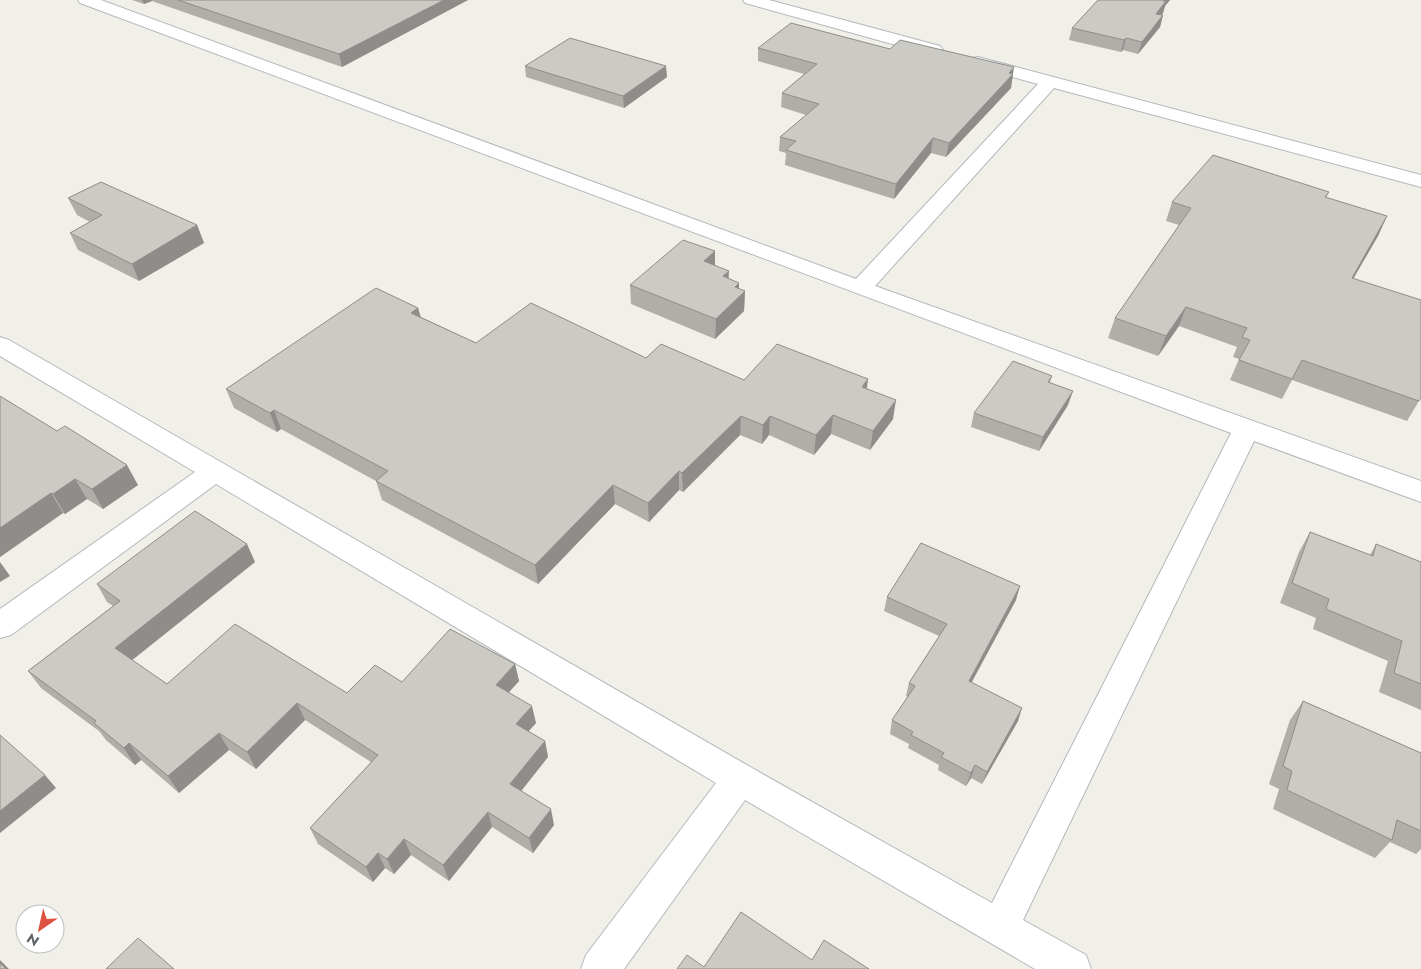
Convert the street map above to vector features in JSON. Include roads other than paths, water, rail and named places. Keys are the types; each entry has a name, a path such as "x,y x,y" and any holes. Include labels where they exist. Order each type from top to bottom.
{"street":[{"path":"86,0 860,288 1421,492"},
{"path":"751,0 1421,181"},
{"path":"860,288 1049,82"},
{"path":"0,345 740,779 1072,969"},
{"path":"1000,927 1247,428"},
{"path":"0,626 215,471"},
{"path":"600,969 740,779"}]}
